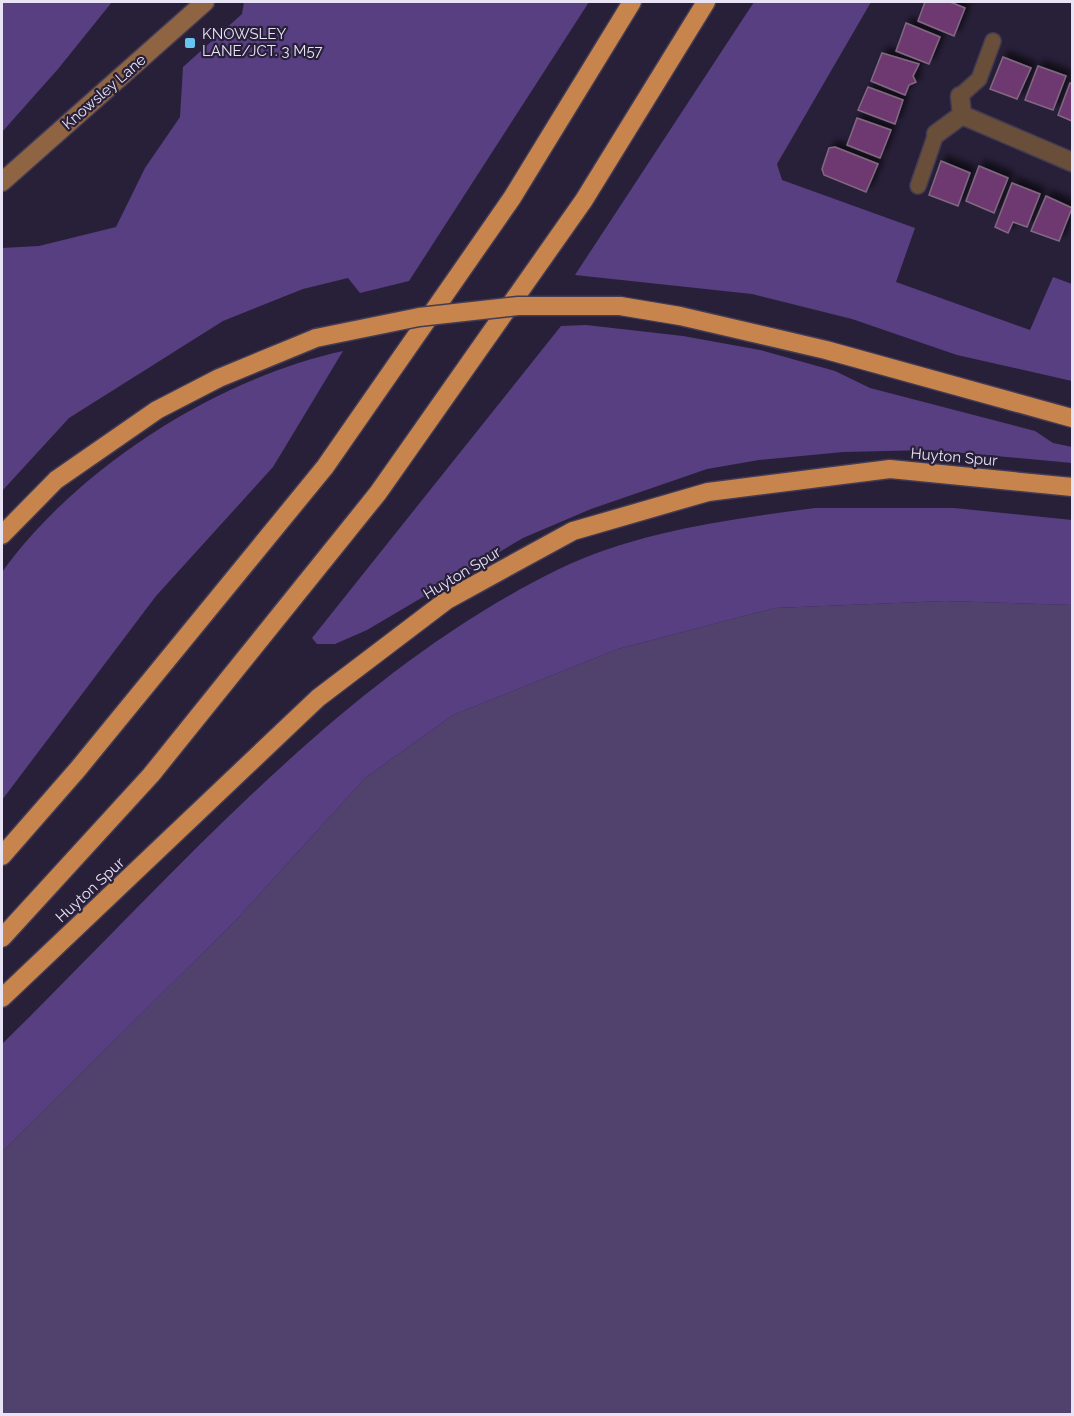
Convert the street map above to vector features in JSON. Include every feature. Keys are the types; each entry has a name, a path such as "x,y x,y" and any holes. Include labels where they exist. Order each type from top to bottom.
{"highway":[{"path":"2,856 78,769 325,467 512,198 632,2"},
{"path":"2,938 152,776 378,493 584,200 706,2"},
{"path":"2,535 56,480 157,410 219,378 316,338 419,317 518,306 620,306 680,316 826,350 1072,418"},
{"name":"Huyton Spur","path":"2,998 318,698 447,600 573,531 708,492 890,470 1072,487"}],"main road":[{"name":"Knowsley Lane","path":"2,182 206,2"}],"street":[{"path":"960,96 962,115"},
{"path":"936,134 962,115"},
{"path":"962,115 1072,162"}],"lane":[{"path":"960,96 979,79 993,41"},
{"path":"918,186 936,134"}],"shaded area":[{"path":"2,2 112,2 58,69 2,132"},
{"path":"244,2 589,2 409,281 360,293 348,278 303,289 223,321 69,418 2,491 2,248 39,246 116,227 145,168 180,117 183,67 242,14"},
{"path":"754,2 871,2 777,164 782,180 915,228 896,282 1030,330 1053,277 1072,284 1072,381 957,355 852,319 752,294 575,275"},
{"path":"586,325 683,336 760,350 835,371 870,388 1035,431 1053,443 1072,447 1072,463 930,450 843,452 759,460 707,469 591,509 523,538 367,630 335,644 317,644 312,638 561,326"},
{"path":"343,351 273,467 156,596 2,800 2,572 33,534 69,497 110,463 153,433 199,406 247,383 295,364"},
{"path":"815,508 954,508 1072,520 1072,605 945,601 775,608 618,649 453,715 365,778 237,919 2,1152 2,1044 262,784 331,723 403,666 478,614 557,570 651,536 749,517"},
{"path":"945,601 1072,605 1072,1414 2,1414 2,1152 237,919 365,778 453,715 618,649 775,608"}],"building":[{"path":"925,2 950,2 965,8 954,36 918,21"},
{"path":"906,23 940,37 929,64 896,51"},
{"path":"882,53 919,64 913,76 916,82 909,85 905,95 871,81"},
{"path":"1003,57 1031,68 1017,99 990,89"},
{"path":"1038,66 1066,76 1053,110 1025,100"},
{"path":"1070,83 1072,84 1072,121 1058,115"},
{"path":"868,87 903,100 895,124 858,110"},
{"path":"857,118 891,130 880,158 847,145"},
{"path":"835,147 878,164 866,192 824,175 822,169 829,148"},
{"path":"941,161 970,173 958,206 929,195"},
{"path":"979,166 1008,178 994,213 966,201"},
{"path":"1012,183 1040,194 1027,227 1013,222 1008,233 995,227"},
{"path":"1046,196 1072,208 1059,241 1031,231"}],"place":[{"name":"KNOWSLEY LANE/JCT. 3 M57","path":"190,43"}]}
